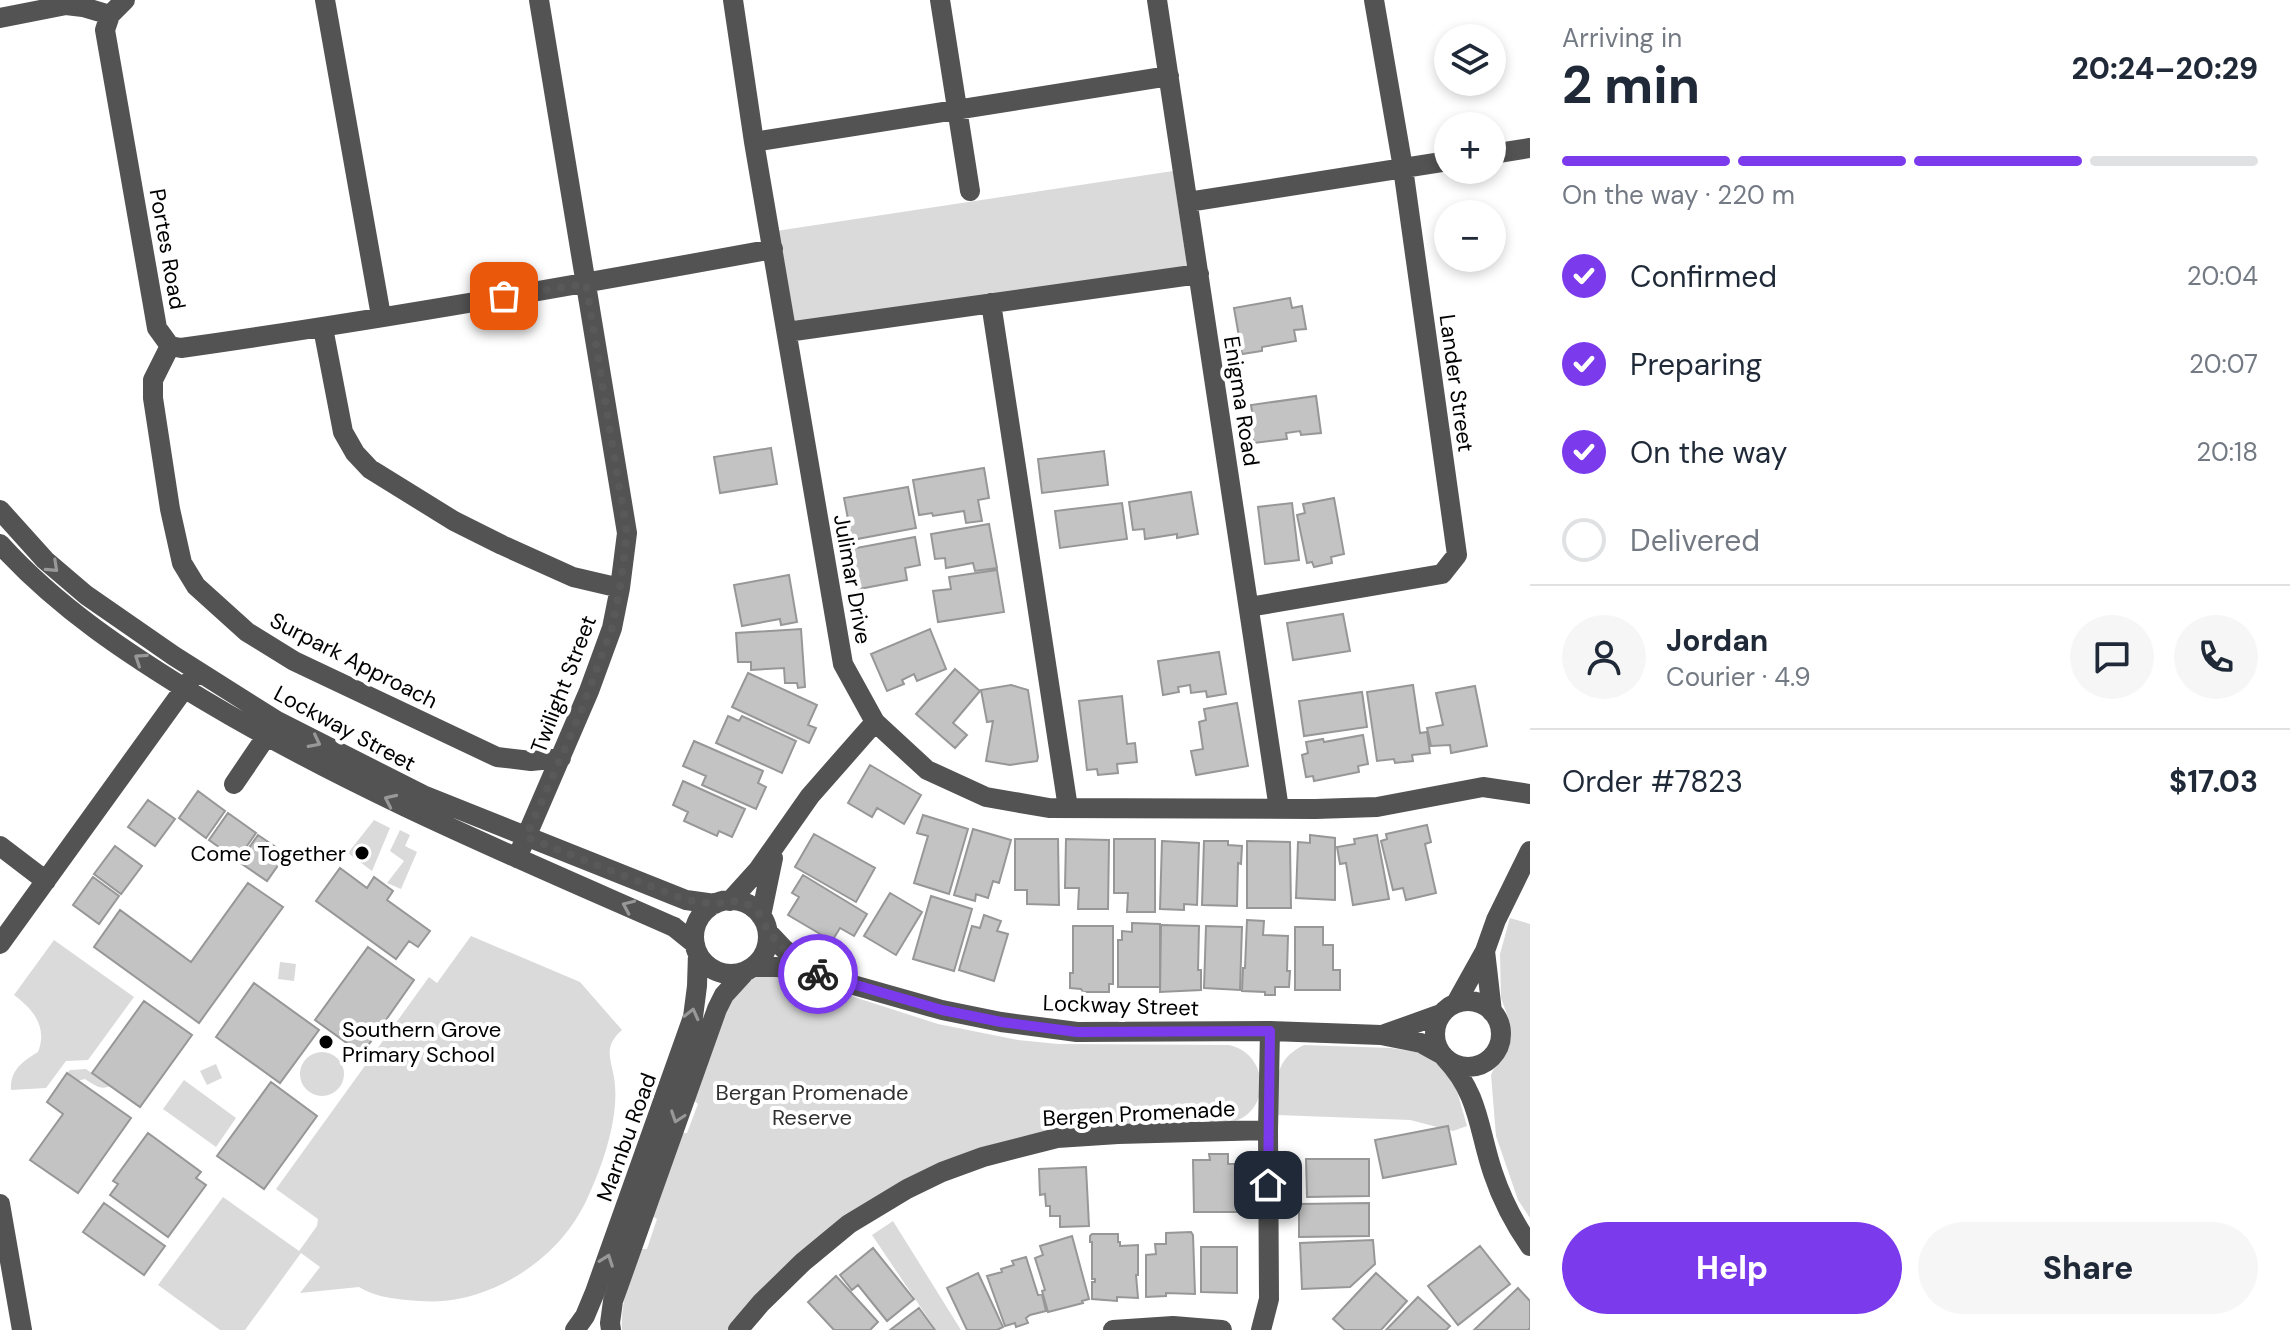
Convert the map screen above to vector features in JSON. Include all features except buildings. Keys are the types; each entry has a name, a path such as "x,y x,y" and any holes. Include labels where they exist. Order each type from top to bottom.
{"street":[{"path":"0,18 66,5 110,15 125,0"},
{"path":"325,0 381,316"},
{"path":"539,0 586,284"},
{"name":"Julimar Drive","path":"733,0 754,142 843,664 875,722 927,770 986,797 1049,808 1377,807 1483,787 1530,794"},
{"path":"940,0 970,191"},
{"name":"Enigma Road","path":"1157,0 1279,809"},
{"name":"Lander Street","path":"1249,607 1442,574 1457,555 1403,168 1374,0"},
{"name":"Portes Road","path":"110,15 105,30 157,328 170,346"},
{"path":"754,142 1169,76"},
{"path":"1506,152 1530,148"},
{"path":"1188,202 1434,163"},
{"path":"170,346 181,348 323,328 773,249"},
{"path":"787,332 1199,274"},
{"name":"Twilight Street","path":"517,858 561,758 612,628 627,533 586,284"},
{"path":"991,303 1068,808"},
{"path":"323,328 343,432 355,453 370,469 454,521 502,545 573,577 620,588"},
{"name":"Surpark Approach","path":"170,346 153,380 153,398 182,563 196,586 247,632 294,661 497,757 531,761 561,758"},
{"name":"Lockway Street","path":"0,510 45,560 191,680"},
{"name":"Lockway Street","path":"0,544 69,610 191,680 385,799 674,927 697,949"},
{"path":"0,944 191,680"},
{"path":"776,846 767,882 765,952 749,970 736,974 718,972 703,961 697,949 694,934 701,917 747,883 810,796 875,722"},
{"path":"234,784 272,729"},
{"name":"Lockway Street","path":"272,729 423,795 686,900 723,902"},
{"path":"0,846 46,881"},
{"path":"1530,851 1496,920 1485,951 1435,1030 1443,1056 1460,1074 1477,1109 1492,1172 1513,1221 1530,1246"},
{"path":"723,902 742,902 753,907 765,924"},
{"name":"Lockway Street","path":"765,924 784,949 818,975"},
{"name":"Marnbu Road","path":"575,1330 595,1292 676,1069 695,1005 697,949"},
{"path":"1443,1056 1454,1064 1476,1066 1486,1062 1499,1044 1501,1033 1492,1012 1485,951"},
{"name":"Lockway Street","path":"749,970 777,967 818,975 942,1010 1077,1032 1270,1031 1381,1035 1421,1043 1443,1056"},
{"name":"Marnbu Road","path":"611,1330 613,1301 692,1074 724,995 749,970"},
{"path":"1449,1009 1476,1002 1492,1012"},
{"name":"Lockway Street","path":"1381,1035 1422,1023 1449,1009"},
{"path":"1261,1330 1269,1299 1270,1031"},
{"path":"1477,1109 1486,1062"},
{"name":"Bergen Promenade","path":"738,1330 803,1262 849,1224 942,1172 983,1157 1057,1138 1268,1130"},
{"path":"0,1204 22,1330"},
{"path":"1113,1330 1173,1326 1222,1330"}],"green space":[{"path":"1173,171 1187,266 791,326 776,231"},
{"path":"374,820 390,828 372,871 348,853"},
{"path":"400,830 410,835 405,846 417,852 401,889 387,883 404,861 390,851"},
{"path":"1510,918 1530,924 1530,1218 1518,1200 1496,1136 1491,1075 1507,1040 1508,1017 1501,998 1500,954"},
{"path":"471,936 580,982 622,1030 615,1037 610,1050 615,1100 608,1144 587,1199 563,1237 547,1254 509,1281 466,1297 438,1301 388,1297 359,1287 300,1293 320,1267 301,1253 245,1330 220,1330 158,1285 223,1197 299,1251 317,1226 318,1219 276,1189 429,977 437,983"},
{"path":"54,940 134,997 88,1060 66,1061 46,1088 11,1090 18,1067 38,1052 41,1043 37,1019 14,995"},
{"path":"280,962 296,964 294,981 278,979"},
{"name":"Bergan Promenade Reserve","path":"750,978 795,978 938,1024 1018,1040 1058,1044 1229,1045 1242,1050 1252,1059 1261,1082 1260,1094 1246,1116 1233,1122 941,1163 728,1330 622,1330 624,1299 630,1279 640,1249 647,1249 657,1219 652,1216 681,1133 687,1133 698,1104 693,1100 729,1001"},
{"path":"1304,1045 1391,1048 1436,1058 1457,1091 1467,1126 1453,1131 1410,1120 1277,1115 1277,1083 1281,1066 1293,1051"},
{"path":"322,1052 337,1059 344,1074 337,1089 322,1096 307,1089 300,1074 307,1059"},
{"path":"216,1064 222,1078 207,1085 200,1071"},
{"path":"86,1069 110,1086 100,1087 85,1079 77,1081 67,1073"},
{"path":"184,1080 236,1118 216,1147 163,1109"},
{"path":"893,1221 961,1330 936,1330 872,1235"}],"way so far":[{"path":"504,296 586,284 627,533 612,628 580,714 526,837 686,900 715,904 742,902 753,907 766,923 768,932 784,949 818,974"}],"place":[{"name":"Come Together","path":"362,853"},
{"name":"Southern Grove Primary School","path":"326,1042"}],"route":[{"path":"818,974 942,1010 1077,1032 1270,1031 1268,1185"}]}
